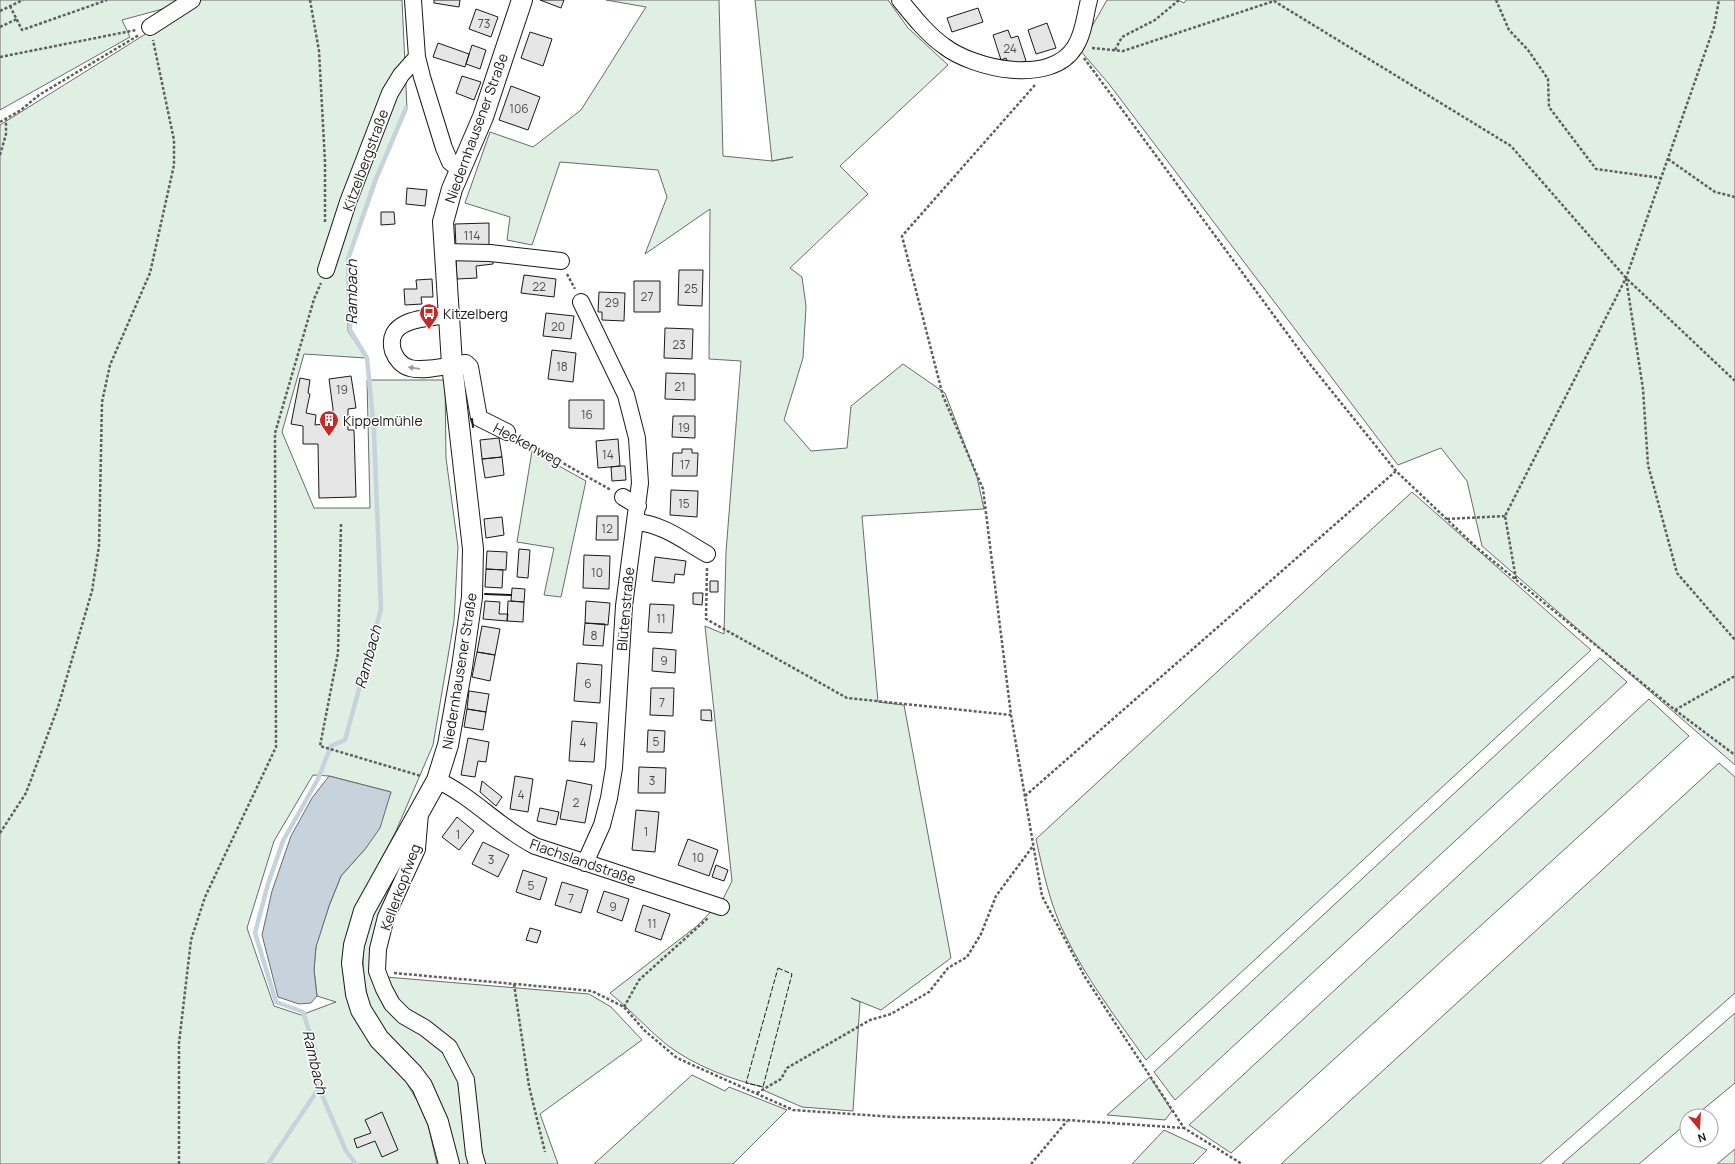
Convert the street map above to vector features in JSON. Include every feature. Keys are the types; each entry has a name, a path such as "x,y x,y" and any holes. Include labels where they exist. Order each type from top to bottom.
{"main road":[{"name":"Niedernhausener Straße","path":"449,1164 438,1122 422,1086 413,1074 379,1039 369,1025 360,1004 353,978 354,945 358,925 377,886 420,813 436,780 448,746 469,628 474,573 471,526 452,364 443,230 445,214 452,189 483,117 522,0"}],"street":[{"path":"413,0 417,57 444,148 450,162 460,170"},
{"path":"900,0 944,47 965,58 1005,69 1021,70 1038,69 1054,64 1065,58 1075,46 1084,24 1089,0"},
{"path":"150,27 189,2"},
{"name":"Kitzelbergstraße","path":"326,270 348,202 390,93 401,75 417,57"},
{"path":"444,252 490,253 561,261"},
{"name":"Blütenstraße","path":"581,302 607,357 617,374 632,416 639,461 637,514 628,563 624,606 614,768 609,798 602,825 585,863"},
{"path":"449,315 414,320 403,324 395,333 392,345 396,357 404,366 410,368 416,369 452,364"},
{"name":"Heckenweg","path":"452,364 466,363 470,367 479,418 507,432"},
{"path":"623,497 637,514 648,523 662,527 707,554"},
{"name":"Flachslandstraße","path":"436,780 463,795 518,838 541,849 721,907"},
{"name":"Kellerkopfweg","path":"420,813 417,849 386,917 378,949 377,971 384,990 392,1004 404,1016 425,1028 449,1047 466,1080 474,1154 477,1164"}],"path":[{"path":"0,11 22,0"},
{"path":"10,6 22,30 107,0"},
{"path":"310,0 319,51 325,162 325,225"},
{"path":"1115,50 1122,37 1155,20 1175,5 1179,0"},
{"path":"1075,46 1123,50 1273,0 1511,146 1626,278 1735,380"},
{"path":"1496,0 1509,30 1528,50 1548,79 1549,107 1596,169 1661,178"},
{"path":"1516,580 1505,516 1626,278 1714,27 1719,0"},
{"path":"0,27 17,19"},
{"path":"0,57 150,27"},
{"path":"0,122 39,94 134,40 150,27"},
{"path":"0,833 26,793 58,707 92,591 99,546 102,402 110,365 150,273 174,165 174,140 150,27"},
{"path":"1075,46 1308,363 1396,471 1476,547 1675,710 1735,755"},
{"path":"1054,64 902,236 943,396 983,489 1011,715 1042,896 1085,977 1184,1128 1242,1164"},
{"path":"0,155 6,134 6,119"},
{"path":"1668,160 1715,192 1735,197"},
{"path":"561,261 581,302"},
{"path":"179,1164 179,1043 191,940 205,897 276,747 275,433 314,299 326,270"},
{"path":"1626,278 1643,389 1648,465 1677,573 1735,640"},
{"name":"Heckenweg","path":"507,432 623,497"},
{"path":"1025,796 1396,471"},
{"path":"1447,519 1505,516"},
{"path":"340,524 338,653 320,746 436,780"},
{"path":"707,554 706,619 847,698 1011,715"},
{"path":"1675,710 1735,676"},
{"path":"756,1094 781,1079 787,1068 870,1020 890,1014 929,992 948,968 967,957 982,934 996,896 1033,846"},
{"path":"624,1007 639,980 721,907"},
{"path":"377,971 592,991 624,1007 644,1030 676,1058 793,1110 895,1117 1068,1120 1184,1128"},
{"path":"514,984 529,1086 545,1152"},
{"path":"1031,1164 1068,1120"}],"green space":[{"path":"0,0 180,0 181,4 122,20 130,37 0,110"},
{"path":"200,0 402,0 407,109 374,180 347,259 348,331 366,358 304,354 282,432 314,508 370,508 367,380 445,380 446,458 458,547 454,621 433,745 396,831 356,907 346,981 418,1102 428,1125 437,1164 0,1164 0,125","holes":["313,775 329,776 391,792 366,848 341,876 329,906 316,946 314,970 317,996 336,1002 301,1015 274,1006 247,928 274,841"]},
{"path":"606,0 719,0 723,156 772,161 755,0 888,0 908,28 948,65 840,166 868,194 790,268 802,277 806,306 803,358 784,420 811,451 847,448 851,406 903,364 945,393 977,477 984,509 862,516 878,702 904,705 951,958 881,1010 851,998 860,1002 853,1111 802,1107 763,1090 763,1087 713,1071 678,1053 667,1045 610,993 697,926 723,899 732,881 705,626 724,634 726,552 741,361 709,359 710,209 645,254 667,197 658,170 560,162 532,245 507,240 510,217 465,203 490,132 533,147 581,110 646,7"},
{"path":"1107,0 1178,0 1184,3 1186,0 1735,0 1735,765 1482,546 1467,481 1441,448 1398,465 1109,84 1079,49"},
{"path":"532,451 586,481 561,597 544,595 554,548 517,542"},
{"path":"1412,492 1591,650 1146,1060 1093,984 1065,935 1051,900 1036,839"},
{"path":"1600,658 1627,682 1175,1100 1154,1072"},
{"path":"1649,699 1689,736 1231,1153 1189,1125"},
{"path":"1719,763 1735,777 1735,993 1540,1164 1281,1164"},
{"path":"408,847 385,915 379,990 444,1049 461,1080 473,1164 456,1164 388,1035 370,1007 363,978 363,947 373,914"},
{"path":"386,977 589,994 611,1007 642,1040 540,1114 558,1164 484,1164 471,1078 394,1000"},
{"path":"1735,1013 1735,1083 1705,1108 1679,1108 1679,1130 1639,1164 1562,1164"},
{"path":"692,1075 725,1091 729,1087 787,1110 733,1164 594,1164"},
{"path":"1150,1077 1172,1111 1165,1120 1107,1115"},
{"path":"1164,1130 1207,1150 1193,1164 1132,1164"},
{"path":"1735,1149 1735,1164 1717,1164"}],"shaded area":[{"path":"329,776 391,792 380,828 366,848 341,876 329,906 316,947 314,970 317,996 311,1003 299,1004 278,997 262,935 272,891 291,836 312,798"}],"building":[{"path":"434,0 460,0 459,7 434,3"},
{"path":"540,0 564,0 561,8"},
{"path":"978,8 983,22 952,32 947,18"},
{"path":"476,9 498,17 491,37 469,29"},
{"path":"1047,23 1056,48 1036,54 1028,30"},
{"path":"1008,30 1011,38 1018,36 1026,61 1009,66 1006,58 1001,60 993,35"},
{"path":"530,32 552,39 543,66 521,58"},
{"path":"438,43 469,54 465,67 433,57"},
{"path":"472,45 486,50 480,69 466,64"},
{"path":"462,76 481,82 474,100 456,93"},
{"path":"511,86 540,97 528,130 499,120"},
{"path":"407,188 427,190 425,206 406,204"},
{"path":"381,212 394,212 395,224 381,225"},
{"path":"489,223 489,247 456,248 455,224"},
{"path":"493,257 493,264 476,266 477,278 457,279 456,259"},
{"path":"679,270 703,270 702,306 678,305"},
{"path":"524,275 556,279 554,297 521,293"},
{"path":"432,279 433,297 421,297 422,304 405,305 404,289 417,289 416,280"},
{"path":"634,281 660,281 660,312 634,312"},
{"path":"599,292 625,293 624,321 602,320 602,312 598,312"},
{"path":"546,313 574,316 571,339 543,336"},
{"path":"665,328 693,329 692,359 664,358"},
{"path":"552,350 576,353 573,382 548,379"},
{"path":"666,373 695,374 695,400 665,399"},
{"name":"Kippelmühle","path":"351,376 356,408 348,409 348,430 354,430 356,497 319,498 318,444 303,444 303,426 291,424 300,378 310,380 308,393 310,394 306,413 316,415 315,425 325,424 325,431 332,430 333,409 329,379"},
{"path":"569,400 604,400 604,429 569,428"},
{"path":"673,416 695,416 695,438 672,437"},
{"path":"499,438 502,457 482,459 480,440"},
{"path":"618,439 620,466 598,468 596,441"},
{"path":"682,449 692,449 692,453 698,453 697,476 672,476 673,453 682,453"},
{"path":"502,457 504,475 485,478 482,459"},
{"path":"625,466 626,480 612,481 611,467"},
{"path":"671,490 698,491 697,517 670,515"},
{"path":"597,516 618,516 618,540 596,540"},
{"path":"502,517 504,535 486,538 484,519"},
{"path":"519,549 530,550 528,578 517,577"},
{"path":"487,551 507,552 506,570 486,569"},
{"path":"584,555 610,556 609,589 583,588"},
{"path":"655,557 686,561 684,575 675,574 674,583 652,581"},
{"path":"486,569 503,570 502,588 485,587"},
{"path":"710,581 718,581 718,592 710,592"},
{"path":"512,588 525,589 524,602 511,601"},
{"path":"693,593 703,593 702,605 693,604"},
{"path":"485,601 500,602 499,614 508,614 507,621 483,619"},
{"path":"508,601 524,602 523,622 507,621"},
{"path":"586,601 610,603 608,625 585,623"},
{"path":"650,604 674,605 672,633 648,632"},
{"path":"585,623 605,624 603,646 583,645"},
{"path":"482,626 500,629 495,655 477,652"},
{"path":"653,648 676,650 675,673 652,671"},
{"path":"477,652 495,655 490,681 472,677"},
{"path":"577,663 602,665 600,703 574,701"},
{"path":"651,688 674,688 673,716 650,715"},
{"path":"469,691 489,694 486,712 467,709"},
{"path":"467,709 486,712 483,730 464,727"},
{"path":"701,710 711,710 712,721 701,720"},
{"path":"572,721 597,723 594,762 569,761"},
{"path":"648,730 665,731 664,752 647,752"},
{"path":"468,738 489,742 486,762 478,761 475,777 461,775"},
{"path":"639,767 666,768 665,793 638,793"},
{"path":"515,776 533,779 528,812 510,809"},
{"path":"567,780 592,785 585,823 560,819"},
{"path":"482,781 502,797 496,806 480,792"},
{"path":"540,808 559,812 556,825 537,821"},
{"path":"636,810 659,812 655,852 632,850"},
{"path":"457,817 474,831 459,850 442,837"},
{"path":"688,839 718,850 709,876 678,865"},
{"path":"483,842 509,855 498,877 472,864"},
{"path":"716,865 728,870 724,881 712,877"},
{"path":"523,870 547,878 540,900 516,892"},
{"path":"562,882 588,890 581,913 555,905"},
{"path":"604,891 629,899 622,921 597,912"},
{"path":"643,905 670,914 661,940 635,931"},
{"path":"530,928 541,931 537,943 526,940"},
{"path":"382,1112 398,1150 382,1157 375,1141 357,1148 354,1139 371,1133 365,1120"}],"waterway":[{"name":"Rambach","path":"356,1164 346,1151 319,1088 315,1049 303,1012 276,1002 255,933 268,884 283,841 318,779 331,746 345,740 381,609 374,431 367,358 350,330 348,259 376,179 406,108"},
{"path":"268,1164 319,1088"}],"fence":[{"path":"778,968 792,974 763,1087 746,1083 778,968"}],"wall":[{"path":"472,419 473,427"},
{"path":"485,594 511,595"}],"place":[{"name":"Kitzelberg","path":"429,330"},
{"name":"Kippelmühle","path":"329,437"}]}
